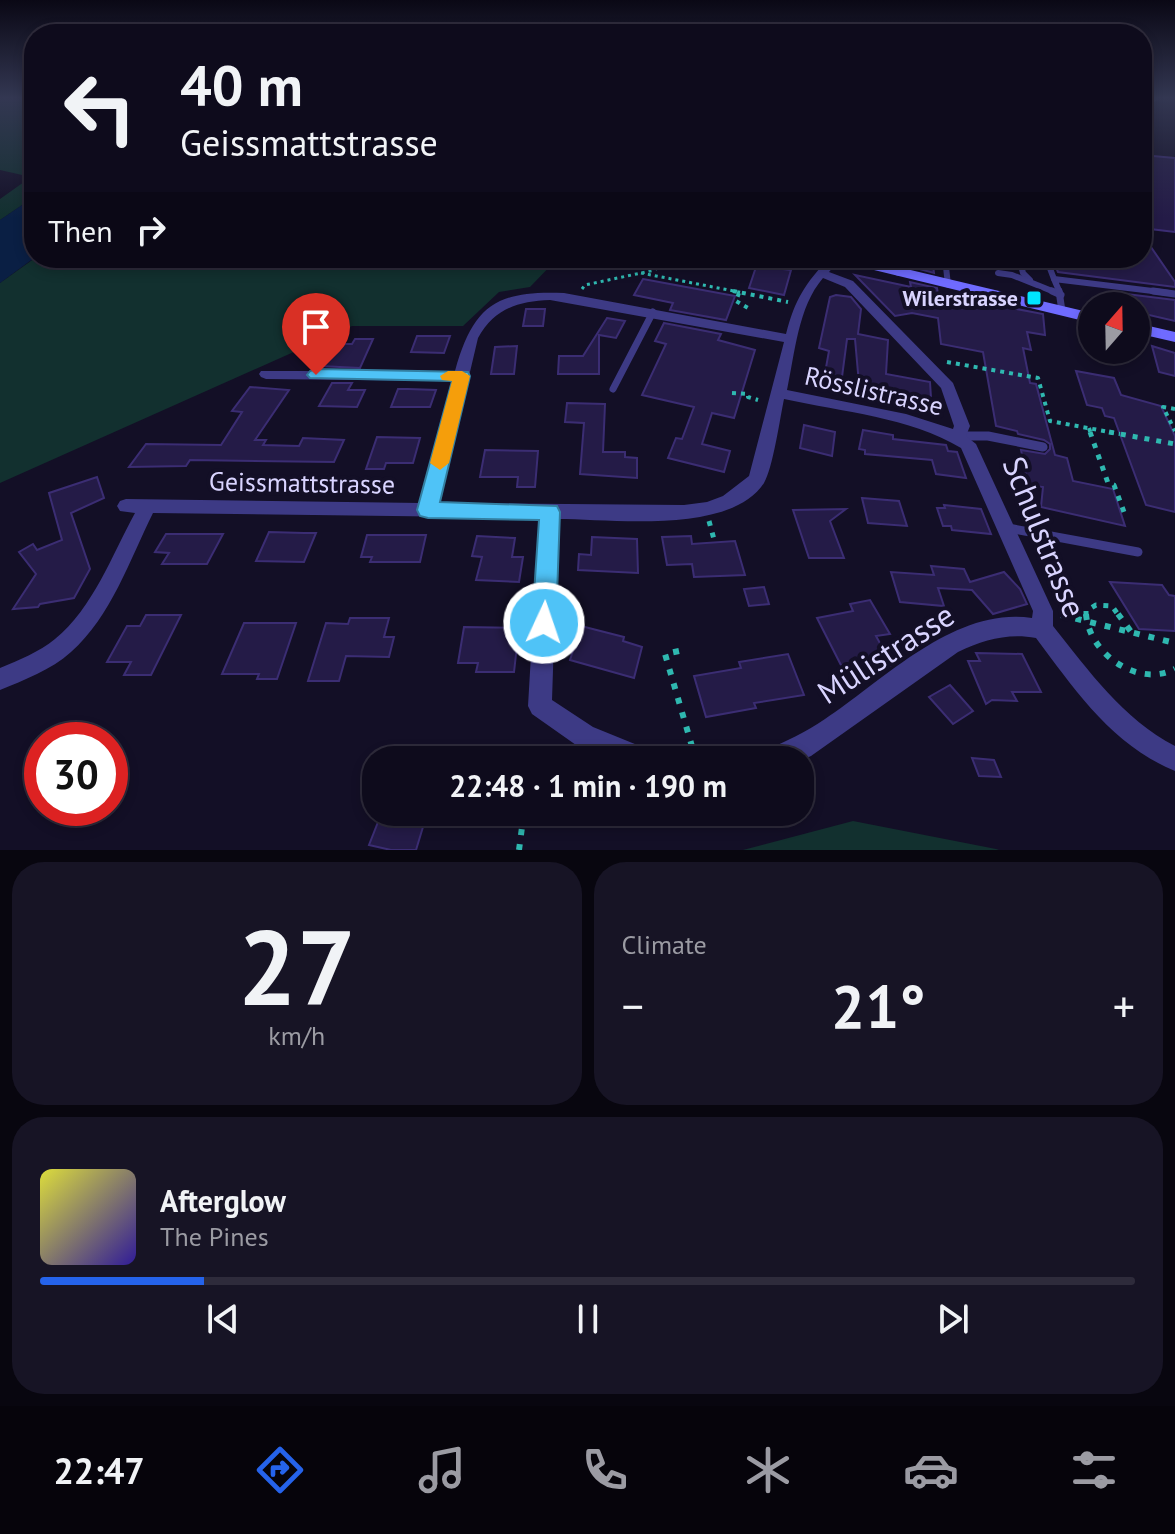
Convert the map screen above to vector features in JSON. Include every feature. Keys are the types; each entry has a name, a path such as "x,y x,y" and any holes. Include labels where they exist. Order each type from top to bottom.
{"main road":[{"path":"911,268 948,285 1062,303 1078,311"},
{"path":"1150,331 1175,337"}],"street":[{"name":"Geissmattstrasse","path":"0,679 44,659 67,643 86,620 136,507 679,513 704,510 738,499 757,479 772,397 800,305 826,268"},
{"path":"821,273 849,284 948,386 962,426 958,436"},
{"path":"428,510 477,326 500,305 518,298 564,297 790,339"},
{"path":"266,374 462,376"},
{"name":"Rösslistrasse","path":"772,397 958,436"},
{"name":"Schulstrasse","path":"958,436 974,451 1043,611 1088,692 1132,732 1175,759"},
{"path":"549,512 540,706 585,736 609,746"},
{"name":"Mülistrasse","path":"806,746 943,649 981,632 1051,622"}],"lane":[{"path":"948,268 948,285"},
{"path":"1022,268 1033,284"},
{"path":"1049,268 1062,303"},
{"path":"998,273 1033,284 1062,303"},
{"path":"1054,279 1175,294"},
{"path":"613,389 653,312"},
{"path":"958,436 988,436 1043,447"},
{"path":"1008,528 1138,552"}],"path":[{"path":"578,294 585,285 656,268"},
{"path":"641,273 790,303"},
{"path":"739,293 736,301 748,308"},
{"path":"924,358 1038,378 1050,421 1175,444"},
{"path":"732,393 772,397"},
{"path":"1175,409 1163,407 1175,431"},
{"path":"1089,428 1108,483 1114,485 1124,512"},
{"path":"708,519 715,543"},
{"path":"1132,633 1112,606 1096,605 1086,611 1085,621 1098,647 1118,664 1141,674 1161,676 1175,669"},
{"path":"1051,622 1085,621 1175,644"},
{"path":"679,651 665,654 692,746"},
{"path":"519,850 522,826"}],"green space":[{"path":"0,139 24,139 24,175 0,170"},
{"path":"24,182 24,204 0,220 0,199"},
{"path":"24,266 548,268 530,287 499,292 463,326 352,326 0,483 0,283"},
{"path":"853,821 996,849 999,850 743,850"}],"water":[{"path":"24,204 24,265 0,283 0,220"}],"building":[{"path":"1152,156 1175,158 1175,232 1152,229"},
{"path":"1152,249 1175,282 1175,287 1058,272 1056,268 1152,268"},
{"path":"756,268 791,270 784,295 749,288"},
{"path":"915,268 933,268 934,273"},
{"path":"855,275 911,287 910,282 937,288 938,294 1043,314 1045,335 1027,332 1031,350 1023,348 1030,383 1036,384 1055,455 1067,458 1073,481 1113,489 1125,526 1041,507 1043,487 1028,485 1021,450 1045,454 1050,444 996,426 983,352 941,344 938,318 912,313 895,316"},
{"path":"643,279 735,296 726,320 670,310 673,303 634,295"},
{"path":"830,297 851,297 861,309 858,334 888,340 886,374 930,382 931,398 859,384 855,339 847,339 842,377 825,373 829,351 819,348"},
{"path":"1150,297 1175,300 1175,321 1150,315"},
{"path":"526,309 545,309 543,326 523,326"},
{"path":"607,318 625,321 616,338 599,335 599,374 558,374 559,356 583,356"},
{"path":"664,323 721,334 718,340 755,350 734,418 712,413 702,444 730,451 724,472 668,458 676,438 682,439 694,407 642,395 666,344 655,341"},
{"path":"417,336 450,336 444,353 411,352"},
{"path":"355,339 373,339 360,368 320,366 332,344 352,344"},
{"path":"517,346 514,374 491,374 495,347"},
{"path":"1152,346 1175,353 1175,376 1159,372"},
{"path":"1076,371 1114,378 1121,395 1161,406 1175,436 1175,512 1146,505 1114,418 1105,416 1102,408 1087,405"},
{"path":"332,383 352,383 348,390 365,390 357,407 319,406"},
{"path":"250,387 289,390 255,440 266,440 263,445 299,446 303,438 344,440 334,462 190,460 186,466 129,467 146,444 221,445 242,412 232,411"},
{"path":"398,389 436,390 430,407 391,407"},
{"path":"567,403 605,404 603,452 625,452 625,457 637,458 637,478 580,474 584,423 565,422"},
{"path":"804,425 835,432 832,456 800,448"},
{"path":"863,430 893,435 893,439 946,445 948,451 957,452 966,478 936,474 932,460 865,454 865,450 859,449"},
{"path":"377,437 420,438 413,463 386,463 384,469 366,469"},
{"path":"485,450 538,451 535,487 517,487 518,477 480,477"},
{"path":"97,477 104,498 71,513 90,569 74,598 40,604 38,607 13,609 36,574 19,552 33,544 37,550 62,540 49,493"},
{"path":"862,498 899,501 907,526 868,523"},
{"path":"944,505 981,509 991,534 952,530 951,526 943,526 937,508 945,508"},
{"path":"846,509 830,521 844,558 809,558 793,510"},
{"path":"269,532 316,533 304,562 256,561"},
{"path":"166,534 223,534 207,564 162,564 169,553 155,552"},
{"path":"367,535 426,535 420,562 370,562 372,557 361,557"},
{"path":"477,536 515,538 512,557 523,557 519,582 476,580 482,557 472,556"},
{"path":"691,536 692,544 735,541 745,575 694,577 692,564 667,565 662,537"},
{"path":"592,537 637,539 638,573 578,570 579,554 591,555"},
{"path":"931,566 964,569 970,582 1004,572 1020,589 1027,604 993,614 972,590 938,588 944,606 900,602 891,572 934,575"},
{"path":"1110,582 1162,585 1169,595 1175,596 1175,631 1139,629"},
{"path":"764,587 769,604 749,606 744,589"},
{"path":"870,600 890,634 876,636 892,665 846,675 817,618 853,611 850,604"},
{"path":"146,615 181,615 151,675 124,675 131,662 107,662 127,626 140,626"},
{"path":"350,618 389,618 384,637 394,637 389,657 346,656 339,681 308,681 326,623 348,624"},
{"path":"244,623 296,623 277,679 257,679 259,674 222,674"},
{"path":"581,626 624,637 623,641 642,647 634,678 570,660"},
{"path":"464,627 519,628 514,672 476,672 478,663 458,663"},
{"path":"976,653 1022,654 1041,692 1012,692 1017,701 992,700 986,704 968,661 980,661"},
{"path":"788,654 804,695 754,703 756,708 706,717 694,676 741,668 739,662"},
{"path":"950,685 973,711 953,724 929,697"},
{"path":"972,758 994,760 1001,777 979,776"},
{"path":"376,826 423,827 416,850 391,850 369,845"}],"slow traffic":[{"path":"440,463 462,376 448,376"}],"place":[{"name":"Wilerstrasse","path":"1034,298"}],"route":[{"path":"316,375 462,376 428,510 549,512 544,623"}]}
